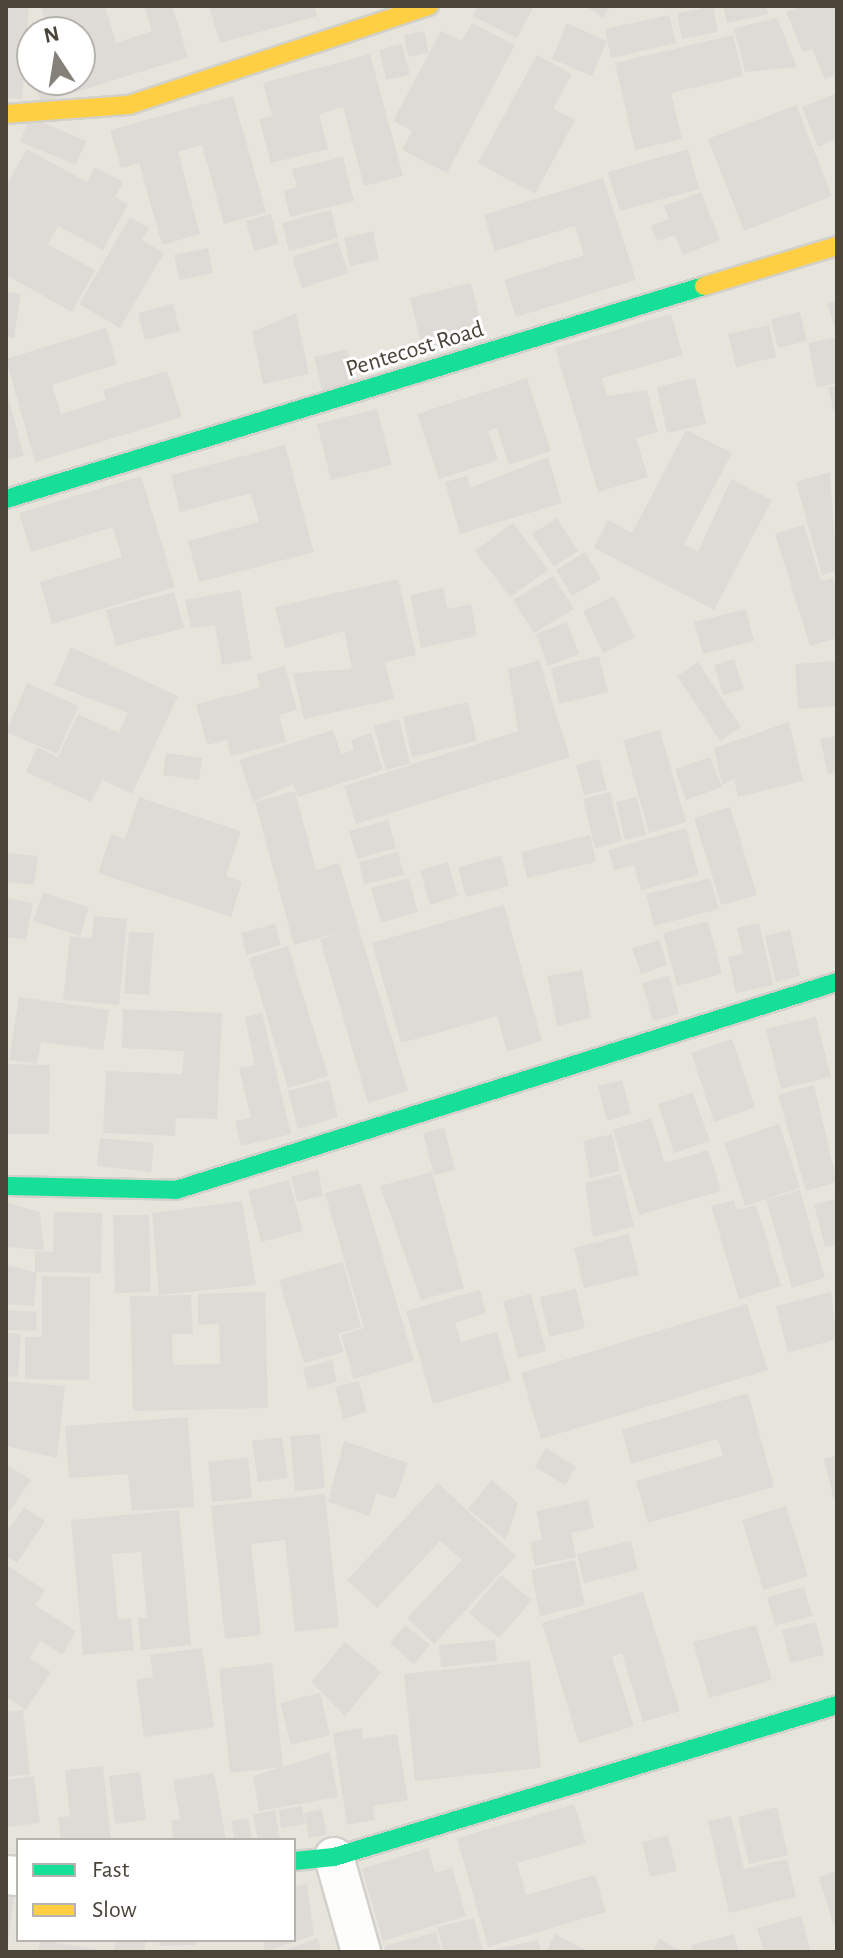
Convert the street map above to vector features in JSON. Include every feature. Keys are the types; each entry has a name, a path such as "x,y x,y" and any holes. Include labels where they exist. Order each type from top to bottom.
{"street":[{"path":"6,114 129,105 429,6"},
{"name":"Pentecost Road","path":"6,499 837,246"},
{"path":"6,1186 176,1190 837,982"},
{"path":"296,1861 334,1857 837,1705"},
{"path":"334,1857 361,1952"}],"shaded area":[{"path":"6,6 837,6 837,1952 6,1952"}],"building":[{"path":"6,6 29,6 28,16 16,16 16,96 22,96 22,99 6,98"},
{"path":"41,6 105,6 116,43 152,31 144,6 172,6 188,57 96,86 96,16 44,16"},
{"path":"209,6 314,6 317,16 220,43"},
{"path":"478,6 533,8 517,38 473,16"},
{"path":"586,6 611,6 603,18"},
{"path":"713,6 718,32 682,39 677,13"},
{"path":"723,6 766,6 768,14 727,23"},
{"path":"801,6 837,6 837,74 825,79 812,49 803,52 786,12"},
{"path":"669,15 676,43 611,58 605,29"},
{"path":"777,18 797,67 745,72 734,28"},
{"path":"472,23 515,45 447,173 402,150 412,131 393,121 441,31 462,41"},
{"path":"567,23 607,41 592,76 552,59"},
{"path":"424,31 429,53 408,57 404,35"},
{"path":"733,35 743,76 671,93 682,139 635,150 615,63"},
{"path":"402,44 410,75 386,80 379,50"},
{"path":"370,54 403,176 364,186 343,107 319,114 328,149 271,163 259,119 272,116 263,83"},
{"path":"537,55 572,74 553,109 575,120 535,194 478,163"},
{"path":"837,93 837,148 834,140 818,147 802,107"},
{"path":"39,96 63,96 41,103"},
{"path":"233,96 266,212 224,224 202,145 178,152 200,234 162,245 139,163 121,168 110,130"},
{"path":"796,105 832,196 744,231 708,139"},
{"path":"30,117 86,141 76,165 20,142"},
{"path":"27,149 87,182 95,167 123,182 115,197 128,204 103,250 58,226 48,244 95,270 72,312 6,275 6,186"},
{"path":"688,149 699,189 620,211 608,172"},
{"path":"343,157 354,201 290,217 284,191 297,187 292,169"},
{"path":"603,178 636,280 516,317 504,280 584,255 575,226 495,251 484,215"},
{"path":"701,192 720,240 683,255 675,235 657,241 651,226 669,219 664,206"},
{"path":"331,210 338,238 289,251 282,223"},
{"path":"271,214 279,244 254,251 246,221"},
{"path":"130,217 149,228 142,240 164,253 120,328 79,304"},
{"path":"373,231 379,260 350,266 344,238"},
{"path":"338,242 348,273 302,288 292,257"},
{"path":"208,248 213,273 179,280 174,255"},
{"path":"471,283 485,340 424,355 410,298"},
{"path":"6,292 21,294 14,338 6,337"},
{"path":"837,300 837,333 836,333 827,303"},
{"path":"173,304 180,331 145,340 138,313"},
{"path":"800,312 807,341 778,348 771,319"},
{"path":"296,313 309,374 263,384 252,332"},
{"path":"671,314 683,355 602,378 607,396 647,390 658,432 636,438 648,477 598,492 555,348"},
{"path":"769,325 776,357 736,367 728,334"},
{"path":"106,328 117,364 52,385 61,414 106,400 103,390 167,371 182,417 35,462 6,359"},
{"path":"837,337 837,383 817,387 808,343"},
{"path":"347,349 356,381 322,390 314,357"},
{"path":"527,378 551,451 509,465 497,428 488,431 498,460 439,479 417,414"},
{"path":"695,378 706,424 667,433 657,387"},
{"path":"837,385 837,418 836,419 828,388"},
{"path":"6,389 24,456 6,460"},
{"path":"377,409 392,465 331,480 317,424"},
{"path":"686,430 732,453 684,544 698,552 731,479 772,500 714,610 594,548 608,520 632,533"},
{"path":"285,445 314,552 199,582 188,541 259,522 251,493 180,512 171,475"},
{"path":"548,457 562,503 460,534 445,482 467,476 470,488"},
{"path":"830,472 837,571 822,575 796,482"},
{"path":"141,476 175,587 52,624 40,582 122,557 113,527 31,552 19,513"},
{"path":"557,518 578,551 554,567 532,534"},
{"path":"513,523 548,570 510,597 475,551"},
{"path":"804,525 821,581 833,578 837,590 837,638 810,646 775,534"},
{"path":"585,552 601,579 572,596 556,570"},
{"path":"553,576 574,609 534,633 513,600"},
{"path":"398,579 416,655 385,662 394,699 304,719 293,673 352,669 344,631 285,648 275,607"},
{"path":"443,588 448,609 471,604 477,636 421,648 410,595"},
{"path":"240,590 252,660 222,665 215,625 191,628 185,600"},
{"path":"174,592 184,628 116,646 106,610"},
{"path":"614,596 635,637 603,653 583,611"},
{"path":"746,609 754,641 703,654 694,622"},
{"path":"567,622 579,654 548,666 536,634"},
{"path":"71,647 178,696 132,794 102,780 91,802 26,772 37,747 58,757 78,714 119,733 128,713 54,685"},
{"path":"599,656 608,692 559,704 551,668"},
{"path":"734,659 744,689 723,695 714,665"},
{"path":"539,660 570,757 356,824 344,786 518,731 508,669"},
{"path":"837,661 837,706 798,709 795,664"},
{"path":"698,662 741,727 720,741 677,676"},
{"path":"285,666 297,710 279,715 286,742 231,756 227,740 207,745 196,704 260,688 257,674"},
{"path":"27,683 79,706 57,754 6,732"},
{"path":"468,702 477,741 412,757 403,717"},
{"path":"399,719 410,764 386,770 374,726"},
{"path":"789,722 803,781 738,797 734,779 722,785 714,748"},
{"path":"333,730 341,754 354,750 351,740 371,733 383,770 298,797 293,784 253,802 239,760"},
{"path":"660,730 686,822 649,833 623,740"},
{"path":"837,736 837,772 828,774 820,739"},
{"path":"166,753 202,758 199,780 163,775"},
{"path":"710,757 722,787 686,800 675,769"},
{"path":"599,759 607,790 584,795 576,765"},
{"path":"295,791 316,870 339,863 408,1091 368,1103 320,939 345,931 294,945 255,802"},
{"path":"610,792 622,841 595,848 583,799"},
{"path":"139,797 241,831 226,876 242,882 231,917 98,873 111,834 125,839"},
{"path":"637,797 646,835 625,840 616,802"},
{"path":"730,807 757,895 721,905 694,818"},
{"path":"388,820 396,848 357,859 349,831"},
{"path":"686,828 699,875 641,890 634,865 614,870 608,850"},
{"path":"590,835 596,862 527,878 521,852"},
{"path":"398,852 404,875 364,884 359,862"},
{"path":"6,853 38,856 34,885 6,882"},
{"path":"501,856 509,886 466,897 458,867"},
{"path":"448,862 458,896 430,905 420,870"},
{"path":"409,878 418,912 381,923 371,888"},
{"path":"710,878 719,909 654,926 646,894"},
{"path":"43,893 89,907 80,936 33,921"},
{"path":"7,898 33,903 26,940 6,937"},
{"path":"504,905 542,1041 507,1051 497,1016 401,1043 372,943"},
{"path":"94,916 127,919 119,1005 63,1000 70,936 92,938"},
{"path":"708,921 722,974 677,986 663,933"},
{"path":"759,923 773,985 736,993 728,957 743,954 737,928"},
{"path":"275,924 281,945 247,955 241,933"},
{"path":"790,930 800,976 776,982 765,936"},
{"path":"129,932 154,933 149,995 124,993"},
{"path":"659,940 667,965 641,974 632,948"},
{"path":"288,946 328,1076 288,1088 249,958"},
{"path":"582,970 591,1018 557,1026 547,976"},
{"path":"669,976 679,1014 653,1021 642,983"},
{"path":"19,997 109,1010 103,1050 41,1042 37,1064 9,1060"},
{"path":"123,1009 222,1013 217,1119 176,1118 175,1136 103,1133 106,1071 182,1074 184,1051 122,1048"},
{"path":"262,1013 291,1134 241,1146 235,1121 251,1118 239,1068 255,1065 245,1017"},
{"path":"816,1017 831,1077 781,1089 766,1029"},
{"path":"732,1039 755,1107 714,1122 691,1053"},
{"path":"6,1064 50,1065 49,1134 6,1134"},
{"path":"329,1080 338,1117 298,1129 288,1091"},
{"path":"622,1080 631,1114 607,1121 598,1086"},
{"path":"814,1085 837,1182 806,1191 778,1095"},
{"path":"693,1093 710,1141 674,1153 658,1104"},
{"path":"651,1118 665,1163 708,1150 721,1191 639,1215 613,1130"},
{"path":"779,1124 800,1188 745,1206 724,1143"},
{"path":"444,1128 455,1170 434,1175 423,1133"},
{"path":"612,1134 620,1171 590,1178 583,1141"},
{"path":"100,1138 154,1143 151,1172 97,1166"},
{"path":"318,1170 323,1196 297,1202 291,1176"},
{"path":"432,1172 464,1288 421,1300 380,1186"},
{"path":"621,1174 634,1226 593,1237 585,1183"},
{"path":"289,1180 303,1231 261,1242 248,1191"},
{"path":"361,1183 414,1361 354,1379 341,1335 364,1328 325,1193"},
{"path":"800,1190 825,1278 792,1288 766,1200"},
{"path":"837,1199 837,1244 825,1247 814,1204"},
{"path":"734,1200 737,1210 756,1205 781,1286 739,1299 711,1206"},
{"path":"242,1201 256,1285 159,1295 152,1213"},
{"path":"6,1202 40,1212 44,1250 6,1247"},
{"path":"54,1212 102,1213 101,1273 37,1272 34,1306 6,1304 6,1265 35,1272 35,1251 53,1252"},
{"path":"113,1215 149,1215 151,1292 115,1293"},
{"path":"629,1234 639,1275 584,1288 574,1248"},
{"path":"343,1262 361,1327 338,1334 344,1352 304,1363 279,1280"},
{"path":"42,1276 90,1277 89,1380 25,1379 25,1337 42,1337"},
{"path":"576,1289 585,1328 549,1337 540,1297"},
{"path":"480,1290 486,1313 455,1323 461,1342 497,1332 511,1381 433,1404 406,1311"},
{"path":"265,1292 268,1408 133,1411 130,1296 191,1295 193,1334 172,1334 173,1365 220,1364 219,1324 198,1325 198,1294"},
{"path":"831,1292 837,1339 788,1353 776,1306"},
{"path":"531,1294 546,1351 518,1358 503,1301"},
{"path":"747,1304 768,1370 541,1439 521,1373"},
{"path":"6,1310 37,1312 36,1331 6,1330"},
{"path":"6,1333 21,1334 18,1377 6,1376"},
{"path":"332,1360 337,1382 308,1389 303,1368"},
{"path":"6,1381 65,1386 57,1458 6,1446"},
{"path":"359,1381 367,1412 343,1419 335,1387"},
{"path":"748,1393 774,1487 648,1523 636,1481 723,1456 718,1439 631,1464 622,1430"},
{"path":"188,1417 194,1507 132,1511 128,1474 69,1478 65,1426"},
{"path":"320,1434 325,1488 295,1491 290,1436"},
{"path":"282,1437 288,1478 258,1482 252,1441"},
{"path":"344,1441 408,1463 395,1499 377,1493 369,1516 328,1502"},
{"path":"546,1448 576,1467 565,1485 535,1467"},
{"path":"837,1456 837,1508 836,1508 824,1459"},
{"path":"248,1457 252,1498 212,1502 208,1462"},
{"path":"6,1464 31,1480 6,1516"},
{"path":"492,1480 518,1503 506,1540 468,1509"},
{"path":"438,1483 516,1556 434,1644 407,1618 462,1560 440,1541 377,1608 347,1580"},
{"path":"325,1494 339,1627 295,1632 285,1540 251,1544 261,1635 225,1639 211,1506"},
{"path":"588,1500 594,1528 571,1533 576,1557 535,1566 530,1542 542,1539 536,1511"},
{"path":"786,1506 808,1576 763,1590 742,1520"},
{"path":"24,1507 45,1521 17,1563 6,1555 6,1533"},
{"path":"179,1510 191,1645 141,1650 138,1618 147,1618 141,1552 112,1554 118,1620 131,1618 134,1650 83,1655 71,1520"},
{"path":"631,1541 638,1570 584,1583 577,1554"},
{"path":"575,1560 585,1605 540,1616 531,1570"},
{"path":"6,1565 45,1590 35,1605 76,1631 62,1655 41,1641 29,1658 51,1672 26,1710 6,1697"},
{"path":"501,1575 532,1600 499,1638 469,1613"},
{"path":"804,1587 812,1616 775,1626 767,1597"},
{"path":"643,1592 680,1711 643,1722 622,1653 612,1657 634,1726 579,1743 542,1623"},
{"path":"816,1622 824,1655 790,1663 782,1630"},
{"path":"405,1625 430,1645 414,1664 390,1643"},
{"path":"756,1625 772,1680 709,1698 693,1642"},
{"path":"495,1640 497,1661 441,1667 439,1645"},
{"path":"345,1642 381,1672 345,1716 311,1682"},
{"path":"202,1648 214,1727 144,1737 136,1680 153,1677 150,1655"},
{"path":"530,1661 541,1768 415,1781 404,1674"},
{"path":"272,1663 283,1767 230,1773 219,1669"},
{"path":"320,1693 330,1735 291,1745 280,1703"},
{"path":"23,1710 30,1774 6,1777 6,1712"},
{"path":"362,1728 363,1739 397,1734 408,1800 373,1806 375,1820 347,1825 333,1733"},
{"path":"330,1752 338,1797 259,1811 253,1776"},
{"path":"103,1766 111,1838 61,1838 58,1818 70,1816 65,1770"},
{"path":"140,1772 146,1820 115,1824 109,1776"},
{"path":"214,1773 226,1838 174,1838 171,1821 180,1819 173,1780"},
{"path":"34,1776 40,1823 6,1827 6,1780"},
{"path":"574,1804 586,1843 517,1863 526,1895 595,1875 606,1912 488,1947 457,1838"},
{"path":"302,1806 305,1824 281,1828 279,1810"},
{"path":"777,1807 788,1855 749,1864 738,1817"},
{"path":"322,1809 327,1835 309,1838 304,1813"},
{"path":"275,1810 280,1838 258,1838 253,1815"},
{"path":"731,1816 744,1869 787,1859 796,1897 729,1913 708,1821"},
{"path":"248,1818 252,1838 232,1838 231,1821"},
{"path":"668,1836 677,1871 650,1877 642,1842"},
{"path":"428,1848 435,1873 452,1868 466,1916 383,1941 362,1869"},
{"path":"837,1871 837,1933 836,1933 819,1877"},
{"path":"307,1884 314,1935 296,1941 296,1887"},
{"path":"6,1888 15,1889 8,1945 6,1945"},
{"path":"801,1916 811,1952 764,1952 757,1928"},
{"path":"474,1918 483,1952 444,1952 437,1927"},
{"path":"436,1932 441,1952 386,1952 384,1946"},
{"path":"555,1934 590,1952 546,1952"},
{"path":"734,1934 739,1952 693,1952 691,1945"},
{"path":"317,1938 322,1952 280,1952"},
{"path":"659,1939 683,1952 652,1952"},
{"path":"538,1940 541,1952 488,1951"},
{"path":"40,1942 101,1950 101,1952 38,1952"},
{"path":"115,1942 146,1942 144,1952 114,1950"},
{"path":"159,1942 196,1942 197,1945 159,1946"},
{"path":"263,1942 294,1942 265,1952"}],"traffic: fast":[{"path":"6,499 704,286"},
{"path":"6,1186 176,1190 837,982"},
{"path":"296,1861 334,1857 837,1705"}],"traffic: slow":[{"path":"6,114 129,105 429,6"},
{"path":"704,286 837,246"}]}
